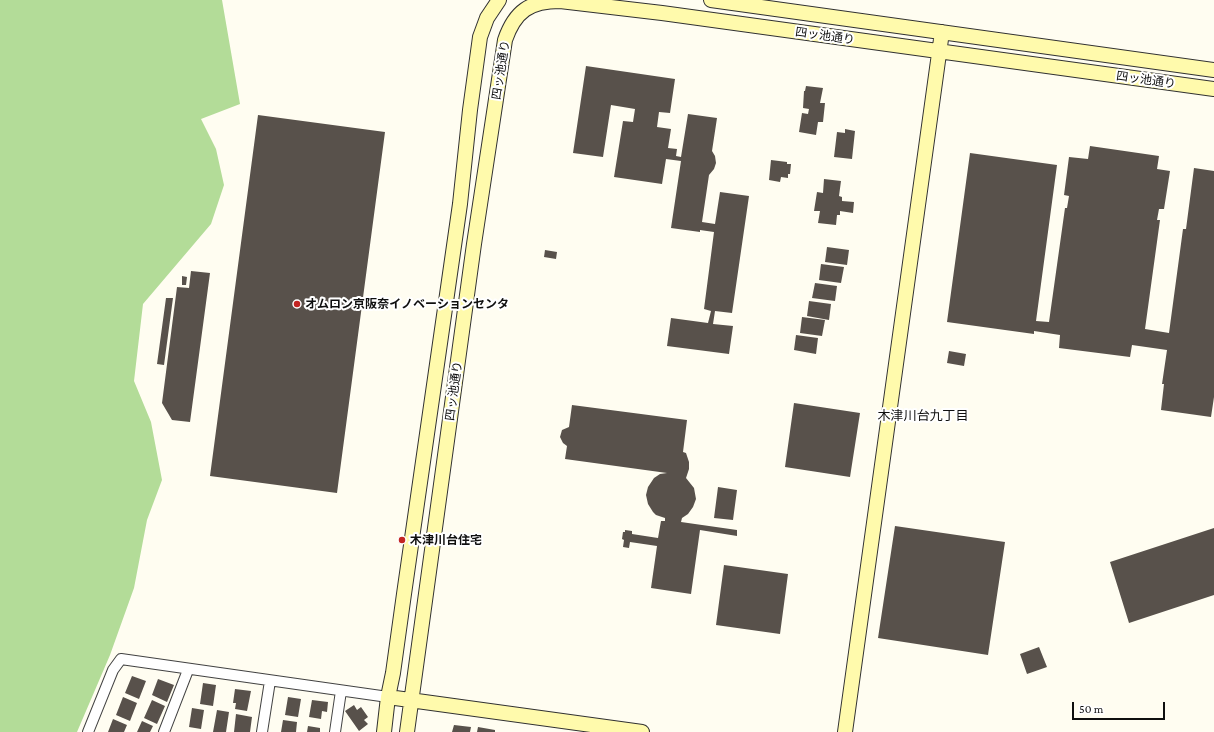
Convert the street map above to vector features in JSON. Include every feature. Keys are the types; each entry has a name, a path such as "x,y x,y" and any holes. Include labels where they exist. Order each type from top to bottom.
{"main road":[{"name":"四ッ池通り","path":"384,732 388,698 394,673 458,219 480,37 487,18 499,0"},
{"name":"四ッ池通り","path":"711,0 1214,70"},
{"name":"四ッ池通り","path":"407,732 474,244 505,40 510,26 519,14 531,6 545,1 560,1 662,13 1214,89"},
{"path":"845,732 942,32"},
{"path":"388,698 635,732"}],"street":[{"path":"88,732 113,670 120,659 388,698"},
{"path":"164,732 188,670"},
{"path":"262,732 270,681"},
{"path":"335,732 341,691"}],"green space":[{"path":"0,0 222,0 240,104 201,119 216,149 224,185 211,224 143,304 134,381 151,422 162,480 147,520 134,588 110,655 77,732 0,732"}],"building":[{"path":"586,66 675,79 670,113 659,112 657,127 671,129 668,148 677,149 676,156 681,157 688,114 717,118 712,151 715,156 716,163 714,169 709,175 702,222 715,224 720,192 749,196 732,313 715,311 713,324 733,326 729,354 667,346 671,318 708,323 711,311 704,309 714,232 700,230 700,232 671,228 681,161 666,159 662,184 614,177 623,121 633,122 635,109 611,105 603,157 573,153"},
{"path":"806,86 823,88 820,103 825,103 823,122 818,122 816,135 799,132 802,113 808,114 809,109 803,108 804,91"},
{"name":"オムロン京阪奈イノベーションセンタ","path":"258,115 385,132 337,493 210,476"},
{"path":"845,129 855,131 852,159 834,157 837,132 845,133"},
{"path":"1090,146 1159,156 1157,169 1170,171 1164,209 1159,209 1157,220 1160,220 1145,329 1169,333 1183,229 1186,229 1194,168 1214,171 1214,397 1211,417 1161,410 1164,384 1162,384 1167,350 1132,345 1130,357 1059,348 1060,335 1034,331 1034,334 947,322 970,153 1057,165 1036,321 1049,322 1065,208 1067,208 1069,196 1064,195 1069,157 1088,159"},
{"path":"771,160 791,164 788,178 781,177 780,182 769,180"},
{"path":"824,179 841,181 839,196 842,197 842,201 854,202 853,213 840,211 840,215 837,215 836,225 818,223 820,211 814,211 817,192 823,193"},
{"path":"827,247 849,250 847,265 825,262"},
{"path":"545,250 557,252 556,259 544,257"},
{"path":"821,264 844,267 841,283 819,280"},
{"path":"191,271 210,273 190,422 172,420 162,403 177,287 189,288"},
{"path":"182,276 187,277 186,285 182,285"},
{"path":"815,283 837,286 835,301 812,298"},
{"path":"166,298 173,298 164,365 157,364"},
{"path":"809,301 831,304 829,320 807,316"},
{"path":"802,317 825,320 822,336 800,333"},
{"path":"796,335 818,338 816,354 794,350"},
{"path":"949,351 966,354 964,366 947,363"},
{"path":"794,403 860,413 850,477 785,467"},
{"path":"572,405 687,420 683,452 686,453 689,462 689,469 686,478 694,488 696,499 693,507 688,514 682,518 681,522 737,530 737,536 700,530 691,594 651,588 657,546 630,542 629,548 623,547 624,540 622,539 623,532 625,532 625,530 632,531 632,534 658,538 661,521 665,521 665,518 656,515 653,512 648,504 646,495 648,487 654,478 660,474 667,473 565,459 567,446 563,443 560,437 562,430 569,427"},
{"path":"718,487 737,490 733,520 714,518"},
{"path":"895,526 1005,542 988,655 878,638"},
{"path":"1214,528 1214,595 1129,623 1110,562"},
{"path":"724,565 788,574 780,634 716,625"},
{"path":"1039,647 1047,667 1027,674 1020,654"},
{"path":"132,676 146,681 139,699 125,693"},
{"path":"158,679 174,685 167,702 152,695"},
{"path":"203,683 216,685 213,706 200,704"},
{"path":"235,689 251,691 247,711 235,709 236,703 233,703"},
{"path":"123,697 137,703 130,721 116,715"},
{"path":"288,697 301,699 298,717 285,715"},
{"path":"152,700 165,706 157,724 144,718"},
{"path":"312,700 328,702 327,712 322,711 321,719 309,717"},
{"path":"354,705 357,710 361,707 368,717 364,720 368,724 359,731 345,711"},
{"path":"192,708 204,710 201,729 189,727"},
{"path":"217,710 229,712 226,732 213,732"},
{"path":"236,714 252,717 250,732 234,732"},
{"path":"113,719 127,725 124,732 108,732"},
{"path":"283,720 297,722 296,732 281,732"},
{"path":"142,721 153,726 150,732 137,732"},
{"path":"454,725 471,727 470,732 452,732"},
{"path":"308,726 320,728 320,732 307,732"},
{"path":"478,727 495,730 495,732 477,732"}],"place":[{"name":"オムロン京阪奈イノベーションセンタ","path":"297,304"},
{"name":"木津川台住宅","path":"402,540"}],"district":[{"name":"木津川台九丁目","path":"923,416"}]}
